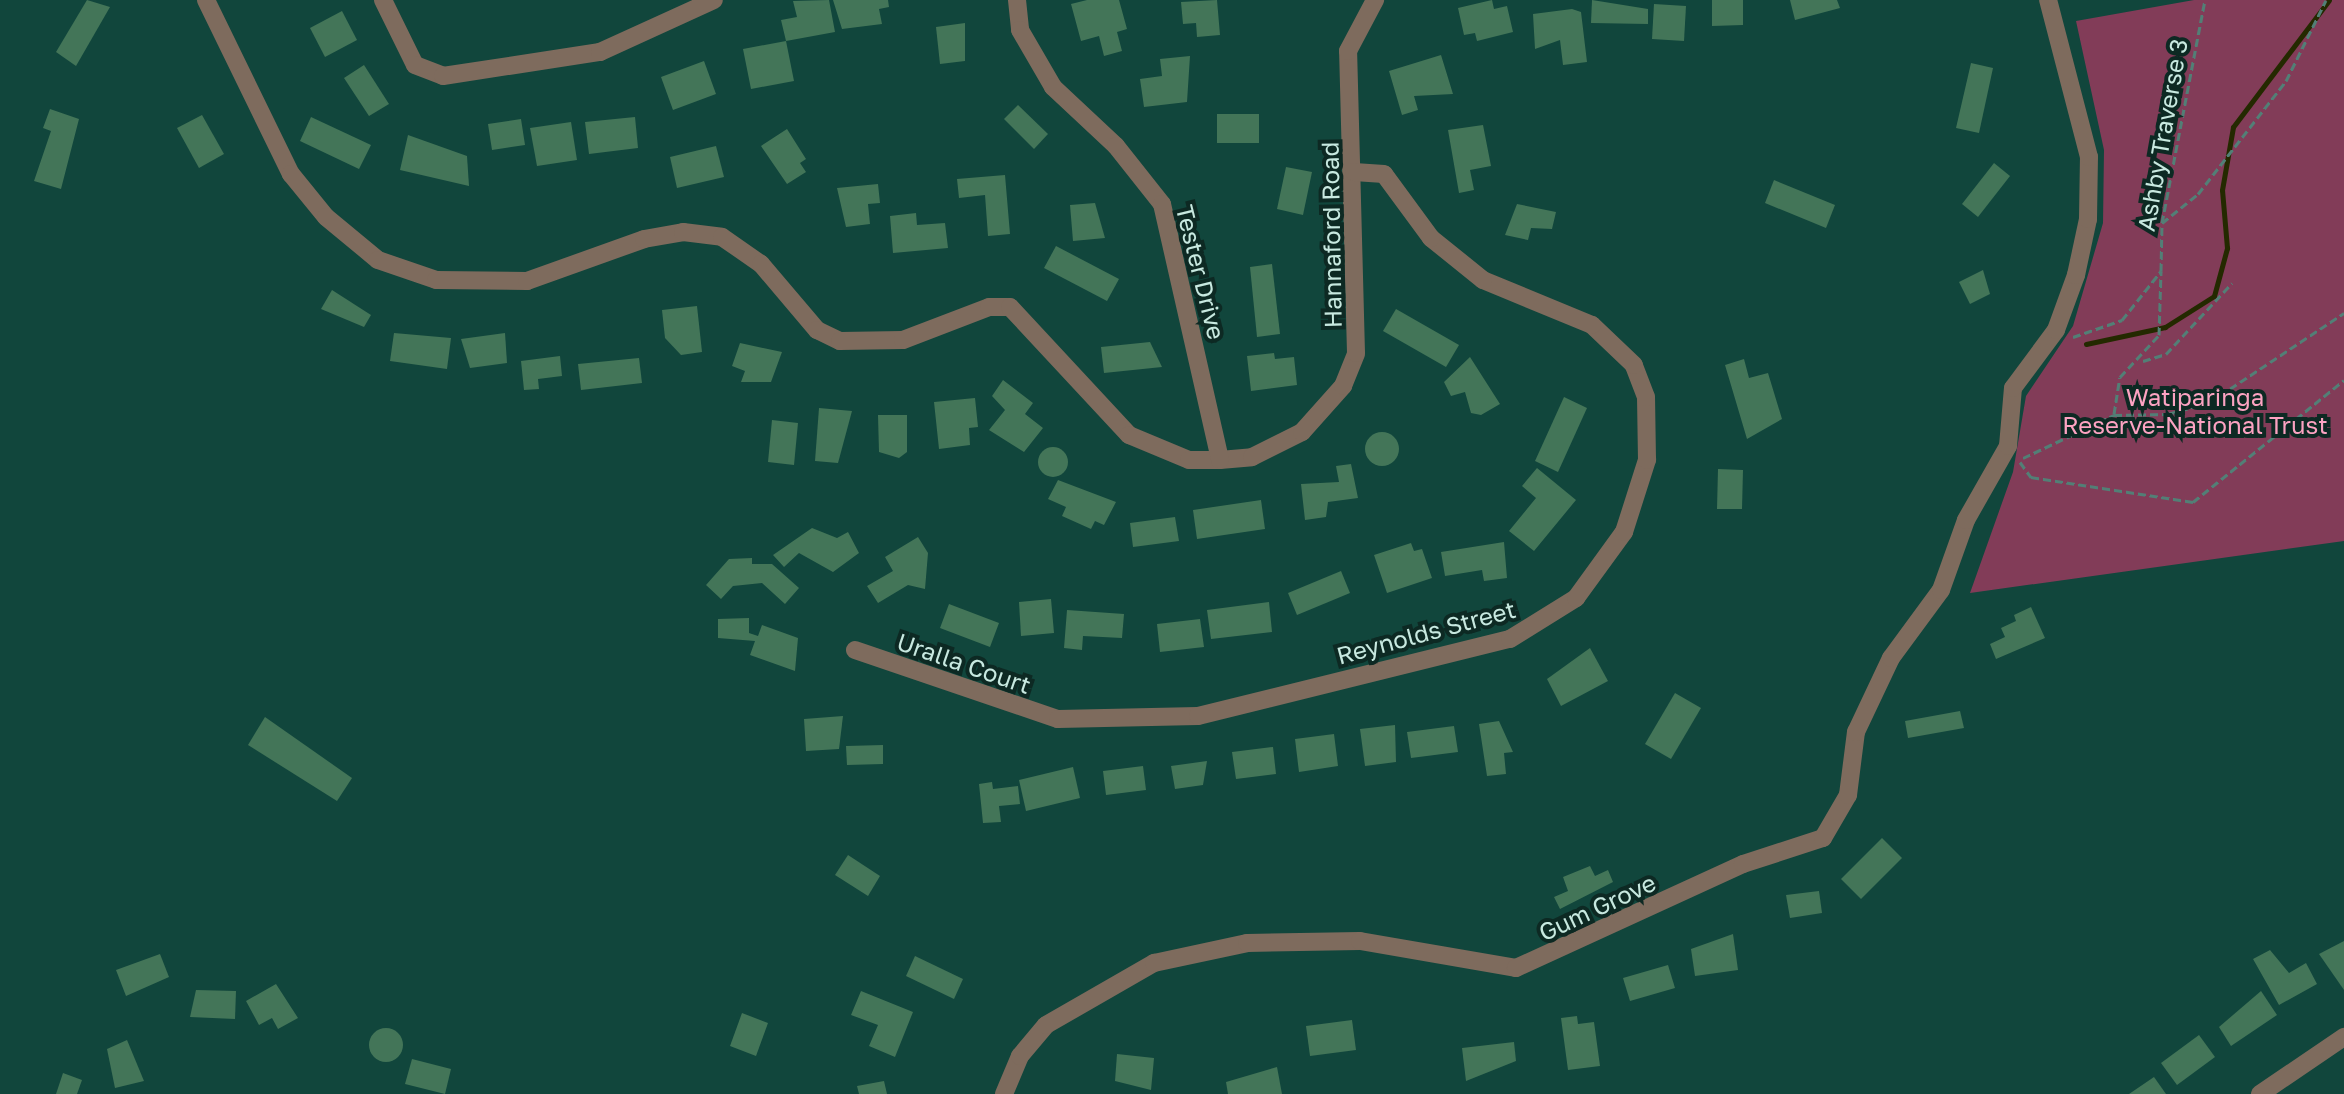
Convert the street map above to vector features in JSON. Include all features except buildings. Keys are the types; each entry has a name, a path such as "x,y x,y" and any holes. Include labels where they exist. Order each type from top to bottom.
{"street":[{"name":"Hannaford Road","path":"206,0 291,174 326,217 378,260 436,280 513,282 573,269 644,239 683,232 722,237 761,264 817,330 840,341 903,340 1010,307 1129,435 1189,460 1220,460 1280,447 1343,386 1360,319 1348,51 1375,0"},
{"path":"383,0 415,65 443,76 600,52 714,0"},
{"name":"Tester Drive","path":"1017,0 1020,30 1053,87 1116,146 1162,204 1220,460"},
{"path":"2013,453 2013,388 2041,351 2076,275 2089,204 2089,157 2048,0"},
{"name":"Reynolds Street","path":"1058,719 1212,713 1510,639 1576,598 1624,532 1647,460 1646,397 1634,365 1592,325 1483,280 1431,238 1384,174 1354,172"},
{"name":"Gum Grove","path":"1004,1094 1020,1056 1046,1025 1154,963 1247,943 1360,941 1516,968 1743,864 1823,838 1848,795 1856,732 1891,658 1941,590 1966,520 2013,453"},
{"name":"Uralla Court","path":"855,650 1058,719"},
{"path":"2260,1094 2344,1037"}],"path":[{"name":"Ashby Traverse 3","path":"2114,415 2120,377 2139,362 2159,335 2162,223 2205,0"},
{"path":"2162,223 2198,194 2286,81 2326,0"},
{"path":"2041,351 2122,320 2161,271"},
{"path":"2139,362 2166,354 2232,283"},
{"path":"2344,313 2210,402 2168,414 2114,415 2013,453 2031,477 2193,502 2344,380"}],"green space":[{"name":"Watiparinga Reserve-National Trust","path":"2194,0 2344,0 2344,541 1970,593 2013,472 2026,396 2073,326 2103,223 2104,150 2076,21"}],"waterway":[{"path":"2086,344 2165,327 2214,296 2227,248 2222,190 2233,127 2329,0"}]}
